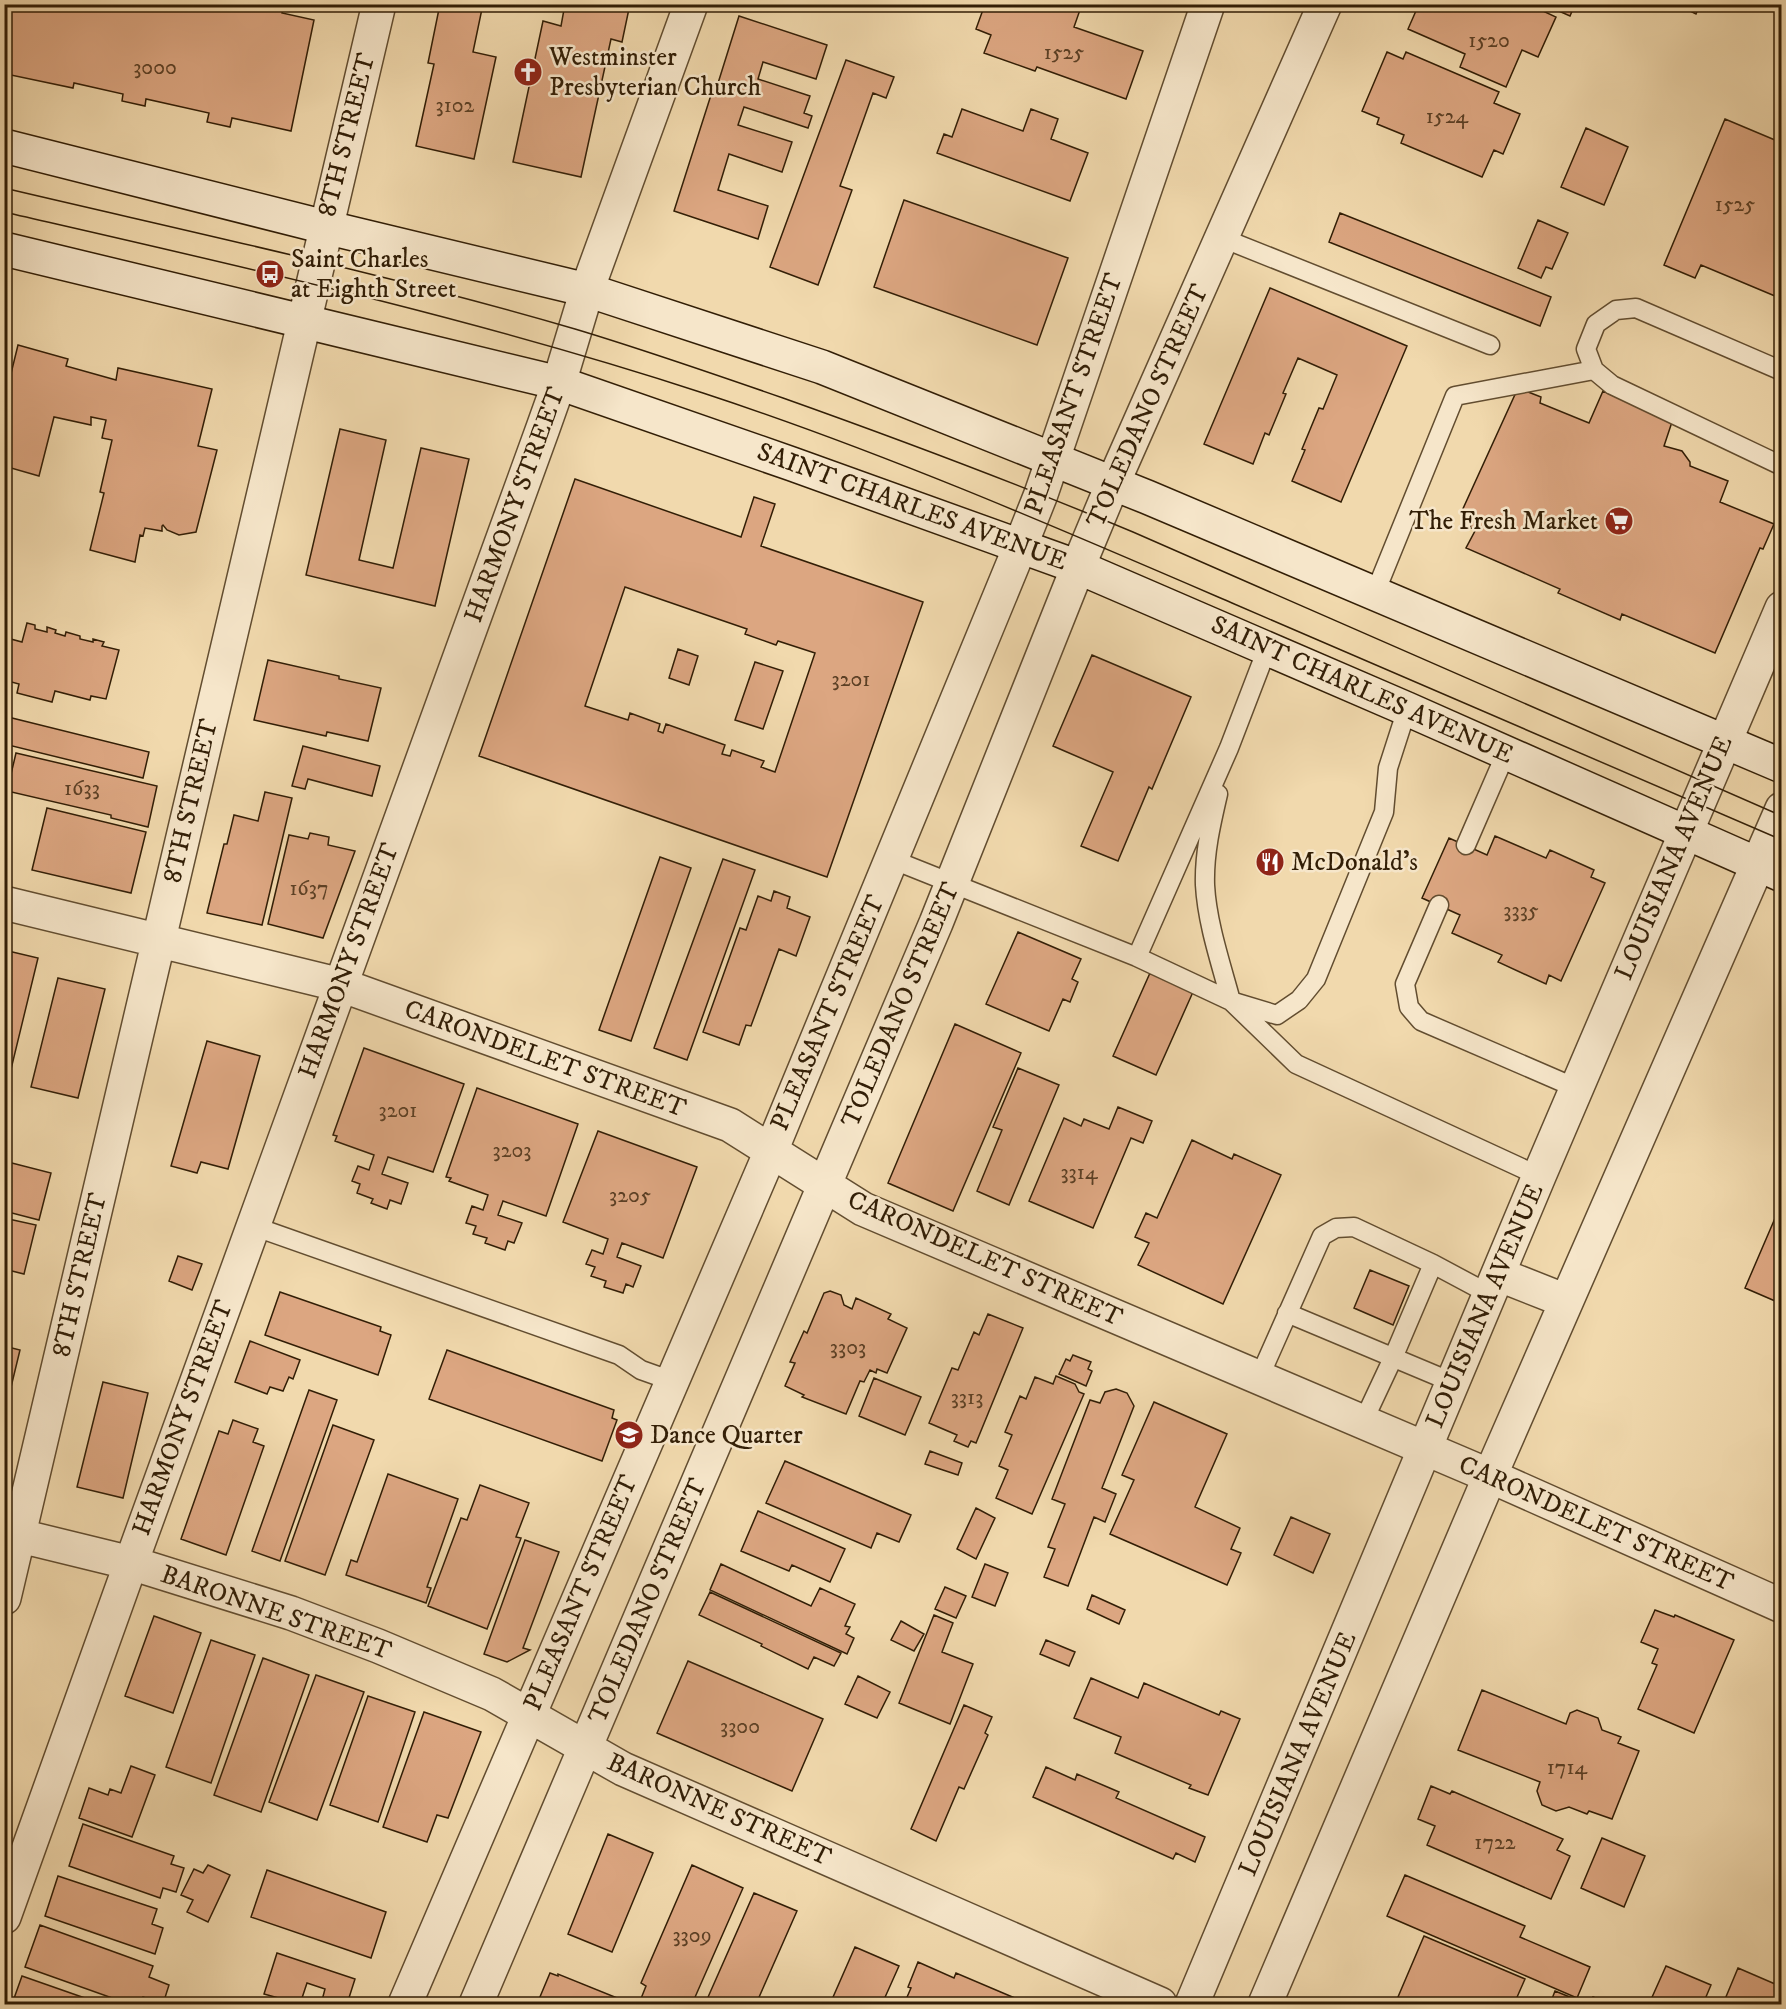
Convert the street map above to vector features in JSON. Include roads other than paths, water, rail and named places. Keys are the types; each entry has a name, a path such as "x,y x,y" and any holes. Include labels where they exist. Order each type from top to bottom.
{"street":[{"name":"8TH STREET","path":"4,1598 12,1534 159,940 379,4"},
{"name":"HARMONY STREET","path":"4,1917 560,383 587,290 690,4"},
{"name":"PLEASANT STREET","path":"405,2004 771,1151 1020,547 1208,4"},
{"name":"TOLEDANO STREET","path":"476,2004 952,885 1113,483 1324,4"},
{"path":"4,146 587,290 822,367 1113,483 1782,766"},
{"name":"SAINT CHARLES AVENUE","path":"4,249 560,383 803,468 1078,567 1769,869"},
{"name":"LOUISIANA AVENUE","path":"1192,2004 1576,1088 1782,608"},
{"path":"1265,2004 1566,1301 1769,869 1782,809"},
{"name":"CARONDELET STREET","path":"4,903 341,985 730,1125 863,1209 1490,1476 1782,1606"},
{"path":"1495,1285 1566,1301"},
{"name":"BARONNE STREET","path":"12,1534 131,1563 291,1613 378,1646 492,1694 623,1769 1160,2004"}],"lane":[{"path":"1222,238 1490,345"},
{"path":"1782,371 1636,308 1616,310 1596,324 1586,348 1594,370 1612,386 1782,466"},
{"path":"1375,593 1455,396 1594,370"},
{"path":"1137,957 1229,748 1267,649"},
{"path":"891,859 1137,957 1231,1001 1276,1015 1299,1000 1316,979 1384,812 1388,768 1407,710"},
{"path":"1229,748 1208,837 1205,885 1215,940 1231,1001 1296,1064 1539,1176"},
{"path":"1466,845 1506,753"},
{"path":"1438,905 1405,984 1409,1007 1421,1021 1576,1088"},
{"path":"253,1226 619,1355 641,1370 672,1382"},
{"path":"1259,1378 1322,1236 1336,1228 1354,1227 1433,1264 1495,1285"},
{"path":"1363,1422 1433,1264"},
{"path":"1287,1313 1454,1383"}],"tram line":[{"path":"4,188 291,255 504,309 627,345 783,398 959,463 1133,532 1782,816"},
{"path":"4,212 268,273 443,317 617,366 770,416 837,440 1036,519 1782,840"}],"place":[{"name":"Westminster Presbyterian Church","path":"528,72"},
{"name":"Saint Charles at Eighth Street","path":"270,274"},
{"name":"The Fresh Market","path":"1619,521"},
{"name":"McDonald's","path":"1270,862"},
{"name":"Dance Quarter","path":"629,1435"}]}
